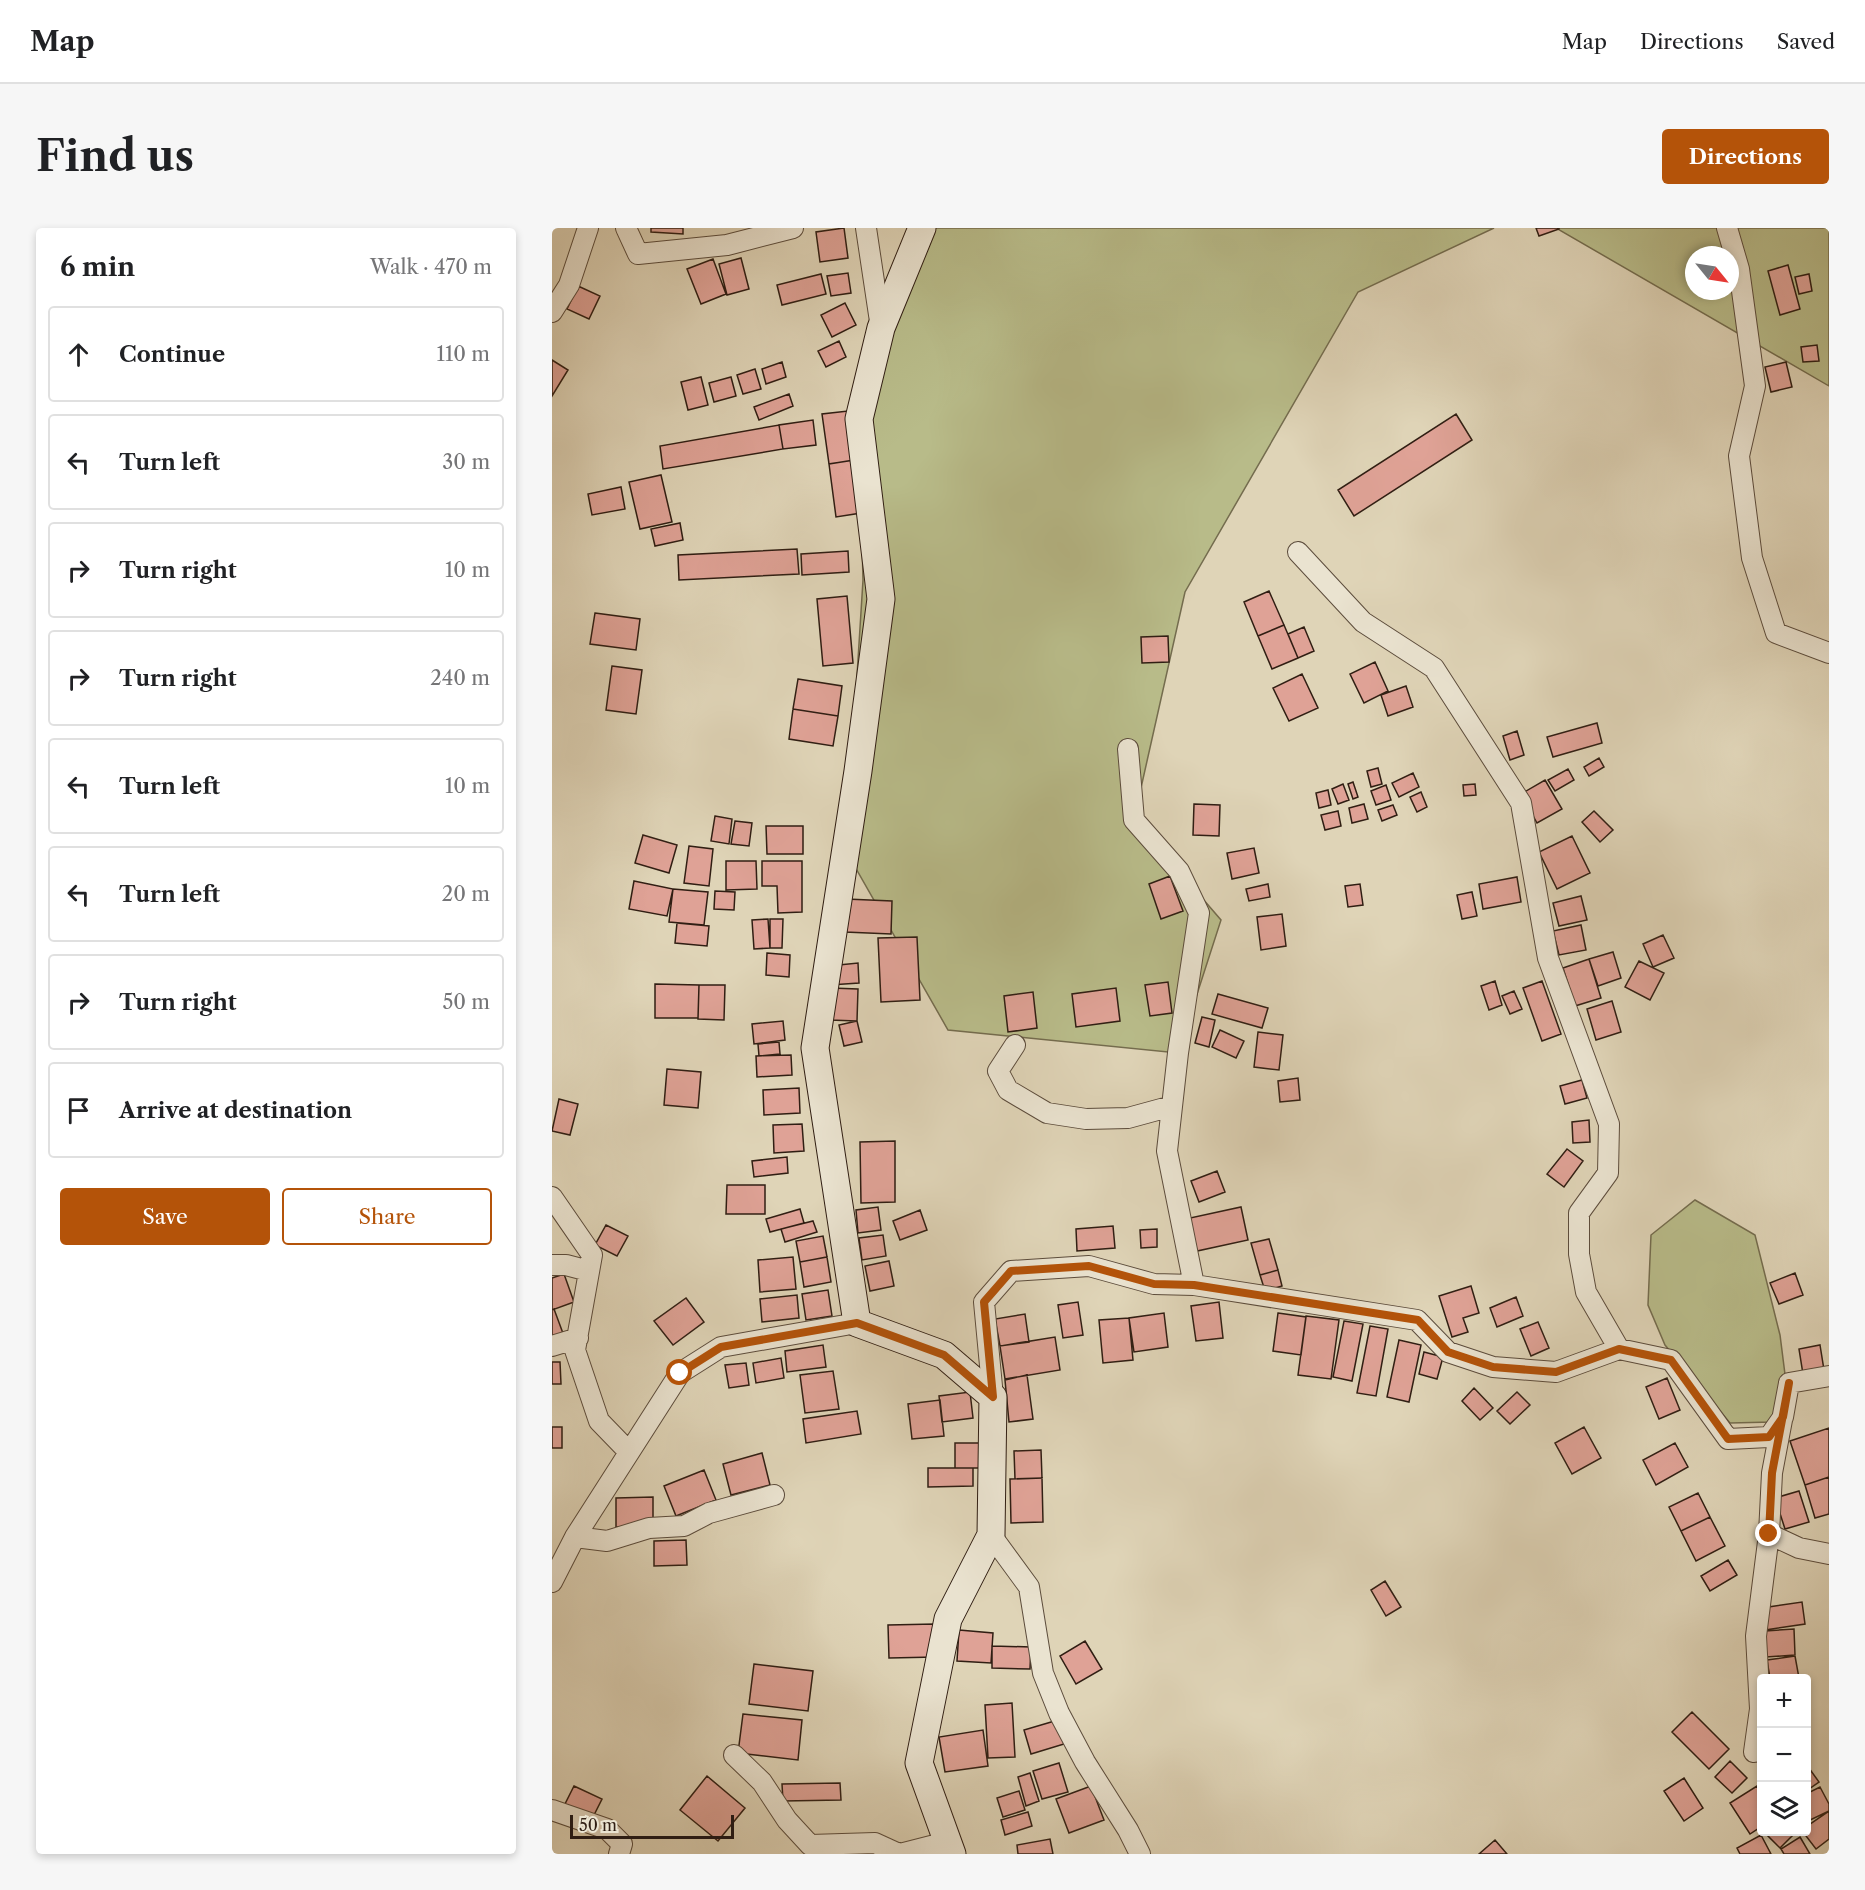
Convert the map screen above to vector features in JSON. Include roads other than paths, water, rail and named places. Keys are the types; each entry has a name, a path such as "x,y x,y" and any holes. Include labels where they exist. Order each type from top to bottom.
{"street":[{"path":"552,312 569,285 588,228"},
{"path":"626,228 638,254 727,245 793,228"},
{"path":"866,228 881,328"},
{"path":"857,1323 815,1048 858,771 881,599 859,419 881,328 922,228"},
{"path":"1727,228 1739,268 1755,386 1739,456 1752,558 1776,633 1829,653"},
{"path":"1298,552 1363,622 1434,668 1521,803 1548,958 1609,1124 1608,1173 1579,1213 1579,1254 1586,1292 1619,1349"},
{"path":"1128,749 1134,820 1179,871 1199,913 1167,1151 1194,1285"},
{"path":"1016,1045 998,1071 1008,1090 1047,1113 1086,1119 1128,1118 1172,1106"},
{"path":"552,1197 592,1255 575,1350 599,1421 629,1452"},
{"path":"552,1265 566,1265 589,1271"},
{"path":"734,1755 762,1782 787,1821 810,1845 875,1843 900,1854 950,1848 919,1763 948,1618 991,1535 993,1397 984,1302 1011,1271 1089,1266 1154,1284 1194,1285 1418,1320 1448,1352 1493,1367 1556,1372 1619,1349 1671,1360 1728,1439 1769,1437 1783,1417 1789,1383"},
{"path":"552,1582 575,1537 680,1373 721,1347 857,1323 944,1355 993,1397"},
{"path":"552,1346 578,1338"},
{"path":"1789,1383 1829,1376"},
{"path":"1754,1752 1760,1708 1756,1636 1769,1534 1772,1473 1789,1383"},
{"path":"575,1537 607,1540 649,1528 684,1526 709,1513 774,1495"},
{"path":"1769,1534 1799,1548 1829,1554"},
{"path":"991,1535 1029,1587 1043,1673 1059,1713 1085,1762 1128,1830 1140,1854"},
{"path":"552,1810 607,1829 622,1844 619,1854"}]}
